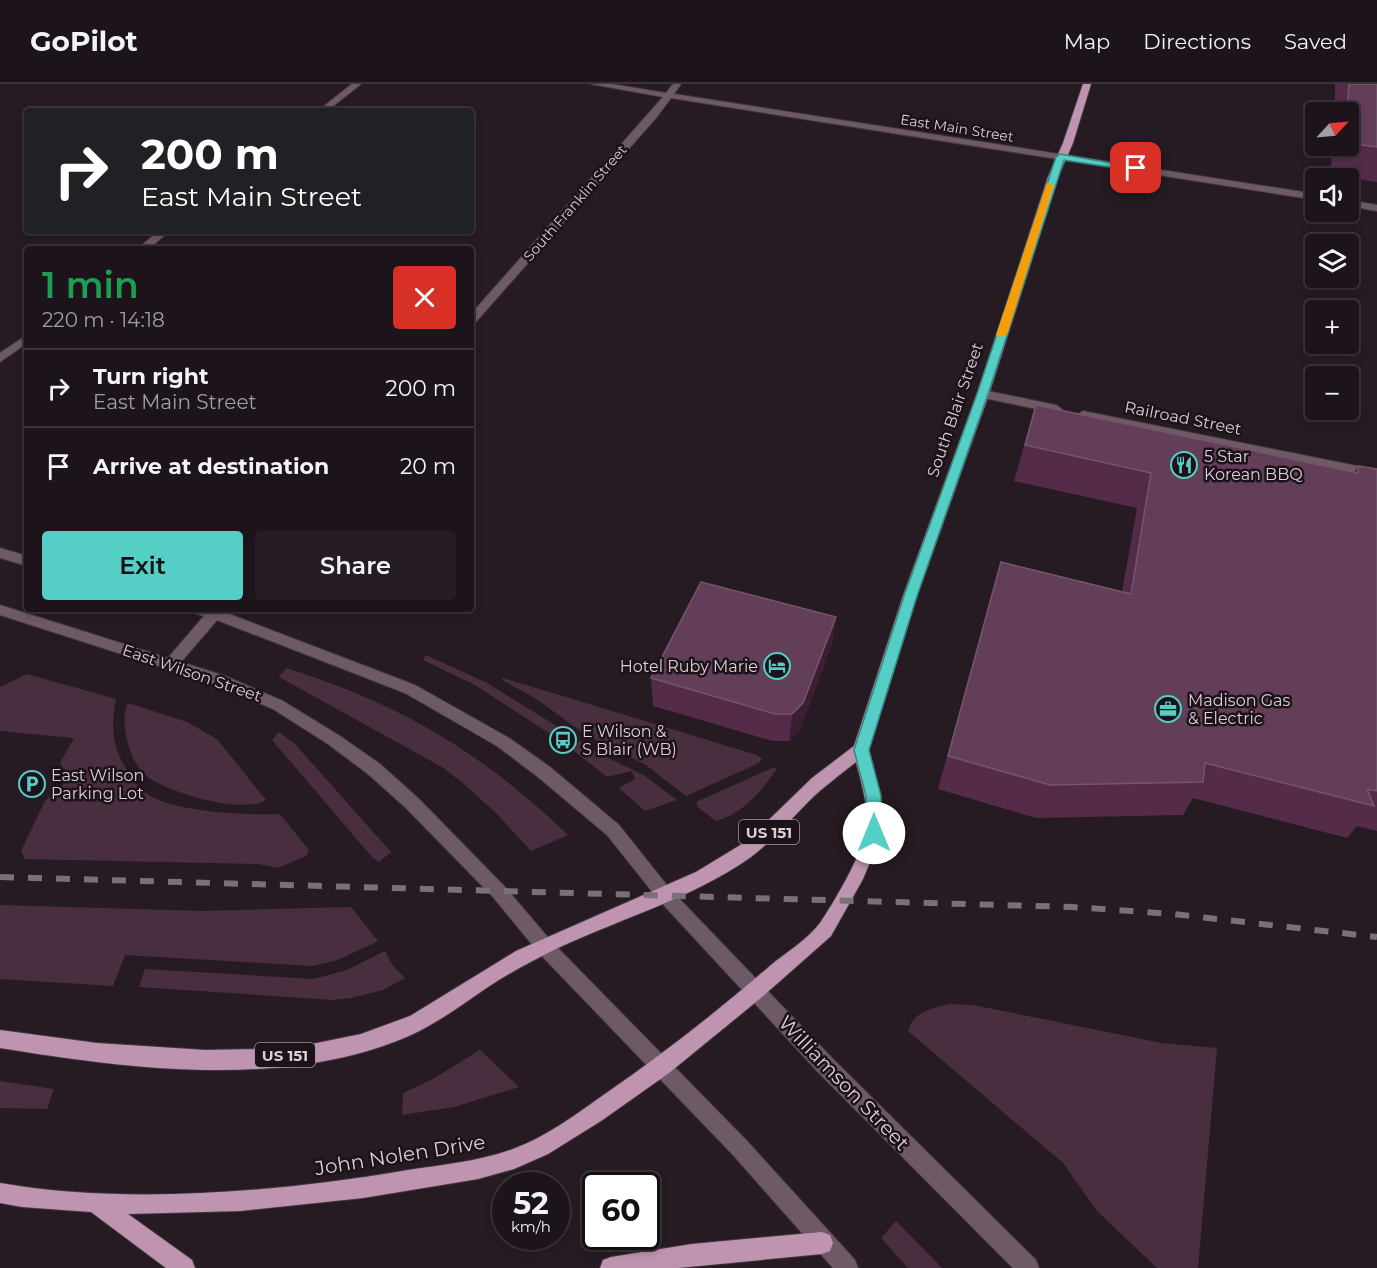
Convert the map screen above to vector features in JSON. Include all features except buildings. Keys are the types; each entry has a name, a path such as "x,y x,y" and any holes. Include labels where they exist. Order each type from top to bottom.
{"main road":[{"name":"South Blair Street","path":"861,750 910,596 983,394 1060,157 1087,84"},
{"name":"US 151","path":"0,1039 135,1057 257,1057 323,1051 354,1045 413,1024 447,1006 495,972 664,894 742,854 769,832 814,786 861,750"},
{"path":"755,991 829,925 870,846 874,833 875,808 861,750"},
{"name":"John Nolen Drive","path":"0,1193 22,1197 95,1202 157,1204 240,1201 363,1188 478,1169 514,1159 541,1147 594,1114 662,1066 755,991"},
{"path":"95,1202 184,1268"},
{"path":"611,1268 692,1255 822,1244"}],"street":[{"path":"326,108 357,84"},
{"name":"East Main Street","path":"595,84 1305,195"},
{"name":"South Franklin Street","path":"474,318 669,96 677,84"},
{"path":"1359,205 1377,207"},
{"path":"146,246 161,234"},
{"path":"0,359 24,340"},
{"name":"Railroad Street","path":"983,394 1377,474"},
{"path":"0,553 24,560"},
{"name":"East Wilson Street","path":"0,610 230,684 278,705 354,754 412,803 499,892 545,947"},
{"path":"171,664 210,612"},
{"path":"216,612 402,685 445,707 503,742 544,772 613,830 664,894"},
{"name":"Williamson Street","path":"664,894 834,1075 1028,1268"},
{"path":"545,947 741,1149 822,1244 847,1268"}],"shaded area":[{"path":"426,655 487,683 563,730 555,737 475,685 423,660"},
{"path":"286,668 366,698 437,734 471,755 503,779 536,805 568,835 531,851 497,814 442,767 279,677"},
{"path":"27,674 116,699 113,731 117,750 126,768 144,792 156,799 190,808 229,813 280,814 309,850 306,856 278,868 259,864 25,859 21,851 45,801 49,797 57,796 69,773 60,763 74,738 0,731 0,687"},
{"path":"503,678 757,755 762,759 759,763 686,796 646,765 586,735 535,698 502,680"},
{"path":"128,703 187,722 217,739 266,800 255,804 240,805 203,799 167,787 143,773 134,760 125,731 124,719"},
{"path":"279,732 295,744 391,852 379,862 372,857 272,740"},
{"path":"580,741 590,749 645,776 677,800 645,811 619,788 635,779 632,771 607,777 570,748"},
{"path":"774,767 777,769 758,793 726,818 716,821 699,808 696,802"},
{"path":"0,905 203,911 351,907 378,941 338,960 313,966 125,955 113,986 0,979"},
{"path":"385,951 393,966 405,978 383,990 351,998 333,1000 139,987 145,969 313,979 347,970"},
{"path":"949,1004 973,1005 1162,1043 1217,1048 1198,1268 1157,1268 1097,1211 1063,1163 908,1031 914,1019 919,1015 930,1009"},
{"path":"480,1050 519,1087 454,1107 402,1115 403,1093 431,1080"},
{"path":"0,1081 54,1089 47,1109 0,1108"},
{"path":"896,1221 942,1268 908,1268 881,1238"}],"railway":[{"path":"0,877 1072,907 1173,914 1377,937"}],"slow traffic":[{"path":"1002,335 1050,185"}],"place":[{"name":"5 Star Korean BBQ","path":"1184,465"},
{"name":"Hotel Ruby Marie","path":"777,666"},
{"name":"Madison Gas & Electric","path":"1168,709"},
{"name":"E Wilson & S Blair (WB)","path":"563,740"},
{"name":"East Wilson Parking Lot","path":"32,784"}],"route":[{"path":"874,833 875,808 861,750 910,596 983,394 1060,157 1136,168"}]}
